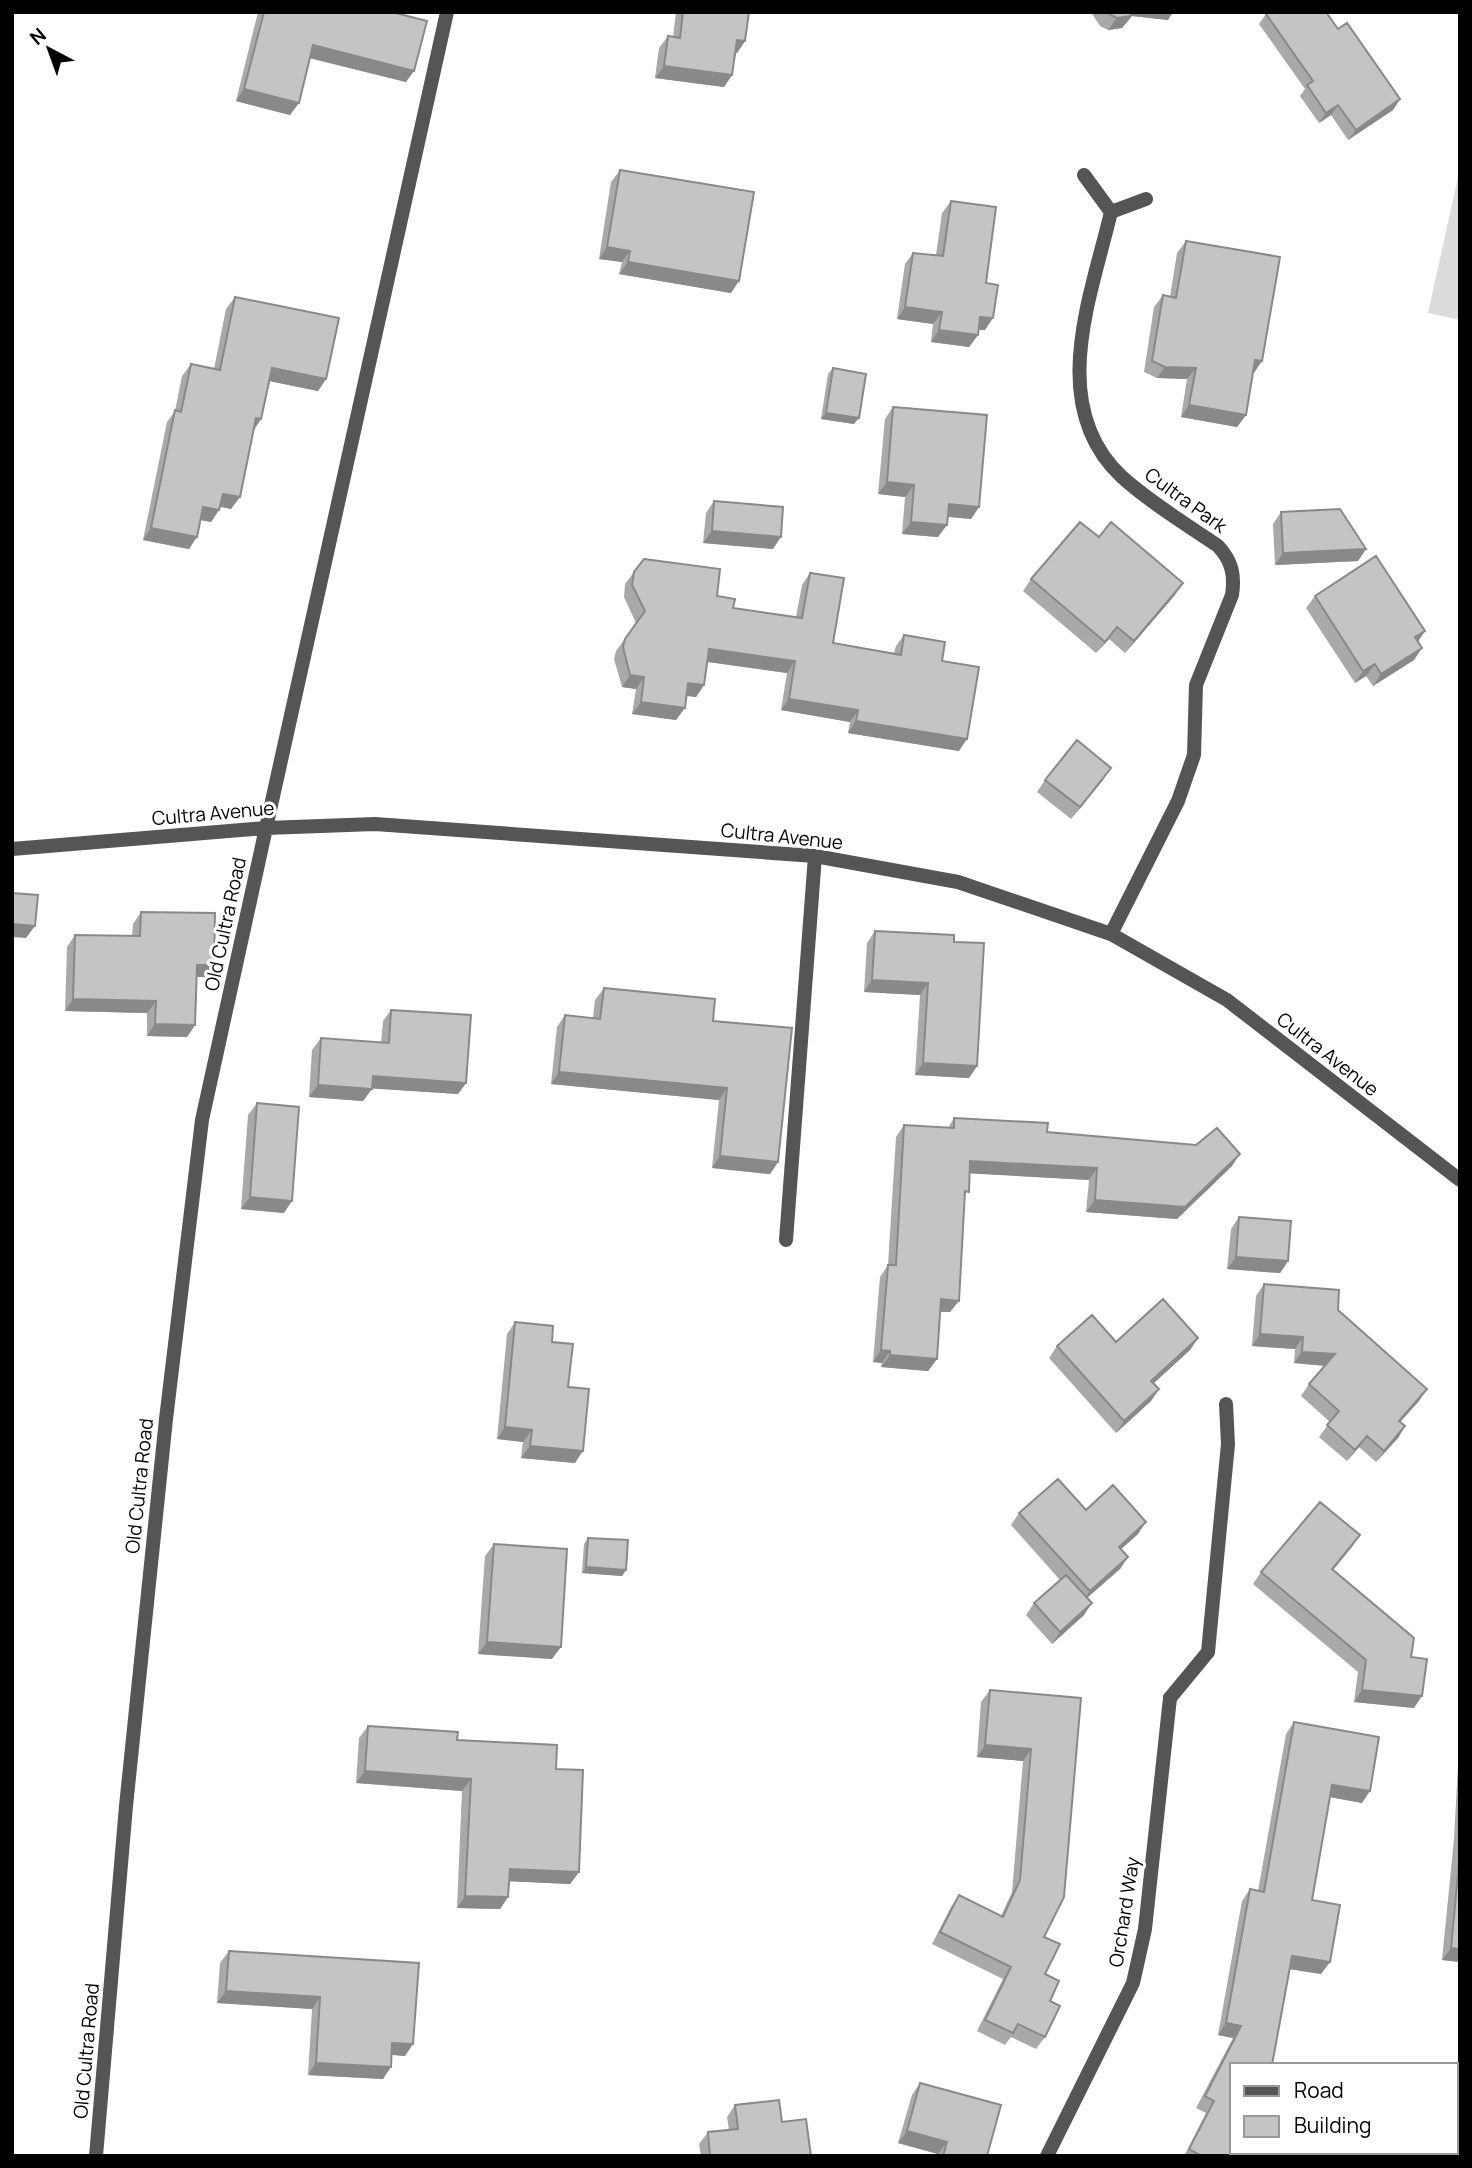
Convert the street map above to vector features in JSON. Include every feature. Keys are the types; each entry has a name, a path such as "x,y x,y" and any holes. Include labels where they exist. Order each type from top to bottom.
{"street":[{"name":"Old Cultra Road","path":"96,2156 128,1778 166,1419 202,1120 447,12"},
{"path":"1084,175 1111,212 1146,199"},
{"name":"Cultra Park","path":"1111,212 1080,344 1078,366 1083,411 1091,433 1120,475 1218,546 1228,556 1234,582 1232,595 1196,685 1194,755 1182,789 1111,933"},
{"name":"Cultra Avenue","path":"12,849 266,828 375,824 815,856 958,881 1111,933 1227,1000 1460,1180"},
{"path":"786,1240 815,856"},
{"name":"Orchard Way","path":"1047,2156 1132,1983 1145,1929 1170,1698 1208,1652 1228,1444 1226,1404"}],"shaded area":[{"path":"1460,177 1460,320 1428,313"}],"building":[{"path":"264,12 392,12 427,21 414,71 313,45 299,103 244,89"},
{"path":"683,12 749,12 745,41 737,40 732,75 664,66 668,36 680,38"},
{"path":"1107,12 1133,12 1130,16 1117,18"},
{"path":"1326,12 1338,29 1347,23 1400,99 1356,130 1338,105 1326,113 1307,85 1313,81 1266,14"},
{"path":"620,170 754,192 739,281 628,262 630,251 607,247"},
{"path":"951,201 996,207 986,283 998,285 993,318 980,317 978,335 939,330 942,312 905,307 913,253 943,256"},
{"path":"1186,241 1280,257 1262,361 1255,360 1246,415 1189,405 1196,368 1165,367 1152,361 1163,295 1176,298"},
{"path":"235,297 339,318 326,379 272,368 261,419 256,418 240,497 223,494 219,510 203,507 197,537 151,528 175,410 181,412 191,364 220,370"},
{"path":"833,368 866,374 859,418 826,413"},
{"path":"893,407 987,415 979,507 949,504 947,525 911,522 914,485 887,482"},
{"path":"714,501 783,507 781,537 712,531"},
{"path":"1340,509 1366,549 1283,553 1281,512"},
{"path":"1080,522 1099,537 1111,522 1183,583 1134,641 1117,627 1105,642 1031,579"},
{"path":"1376,556 1425,631 1415,637 1422,648 1381,674 1375,664 1363,671 1315,596"},
{"path":"644,559 720,569 717,596 735,599 733,608 802,618 810,573 844,578 833,643 901,655 904,635 945,642 942,661 979,667 967,739 856,721 858,710 789,699 795,661 709,649 704,685 688,683 685,708 641,702 644,677 630,675 623,647 625,639 645,611 632,585 634,572"},
{"path":"1077,740 1111,768 1080,807 1045,780"},
{"path":"12,893 38,895 35,926 12,924"},
{"path":"141,912 215,913 214,965 197,965 195,1025 155,1024 156,1001 73,999 75,935 140,936"},
{"path":"875,931 954,935 954,942 984,943 977,1066 923,1063 928,983 872,980"},
{"path":"604,988 715,999 713,1021 792,1028 778,1162 720,1156 727,1088 559,1072 565,1015 600,1019"},
{"path":"391,1010 471,1015 466,1083 373,1076 372,1089 318,1085 321,1038 389,1043"},
{"path":"257,1103 299,1107 292,1201 250,1197"},
{"path":"954,1118 1048,1123 1047,1132 1196,1145 1217,1128 1240,1154 1185,1207 1095,1200 1097,1168 970,1161 969,1192 965,1191 959,1301 941,1299 937,1359 890,1355 890,1351 881,1350 888,1265 896,1265 904,1125 954,1128"},
{"path":"1239,1217 1291,1221 1288,1261 1236,1257"},
{"path":"1264,1284 1339,1290 1338,1310 1427,1389 1399,1421 1405,1426 1384,1451 1367,1436 1355,1450 1327,1425 1339,1411 1309,1384 1335,1354 1302,1352 1303,1337 1260,1334"},
{"path":"1163,1299 1198,1338 1151,1381 1159,1389 1124,1421 1057,1346 1092,1315 1116,1342"},
{"path":"515,1322 553,1326 552,1342 573,1344 568,1387 589,1389 583,1451 530,1446 532,1430 505,1427"},
{"path":"1058,1479 1086,1510 1113,1485 1146,1522 1119,1547 1128,1557 1090,1591 1019,1513"},
{"path":"1320,1502 1360,1535 1332,1569 1414,1638 1411,1657 1427,1659 1422,1696 1362,1690 1366,1660 1261,1572"},
{"path":"588,1538 628,1540 626,1570 586,1567"},
{"path":"494,1544 567,1549 561,1647 487,1642"},
{"path":"1066,1575 1092,1603 1060,1632 1034,1603"},
{"path":"990,1690 1081,1698 1064,1897 1044,1937 1060,1944 1045,1974 1059,1981 1050,2001 1060,2006 1045,2037 1018,2024 1013,2033 985,2020 1011,1967 940,1932 959,1895 1003,1917 1020,1880 1031,1749 985,1745"},
{"path":"1294,1722 1379,1737 1370,1791 1332,1785 1312,1900 1340,1905 1330,1962 1292,1956 1272,2063 1230,2063 1230,2154 1293,2154 1197,2156 1198,2154 1189,2149 1214,2101 1205,2096 1241,2026 1226,2023 1250,1889 1264,1892"},
{"path":"368,1726 458,1732 457,1740 557,1745 556,1769 583,1770 579,1872 510,1869 508,1897 465,1896 471,1779 365,1771"},
{"path":"1460,1853 1460,1949 1451,1948"},
{"path":"229,1951 419,1963 413,2044 392,2043 391,2067 316,2063 320,1997 226,1991"},
{"path":"920,2083 1001,2105 987,2156 943,2156 947,2142 907,2131"},
{"path":"779,2100 782,2122 806,2119 811,2156 710,2156 708,2132 738,2129 735,2105"}]}
